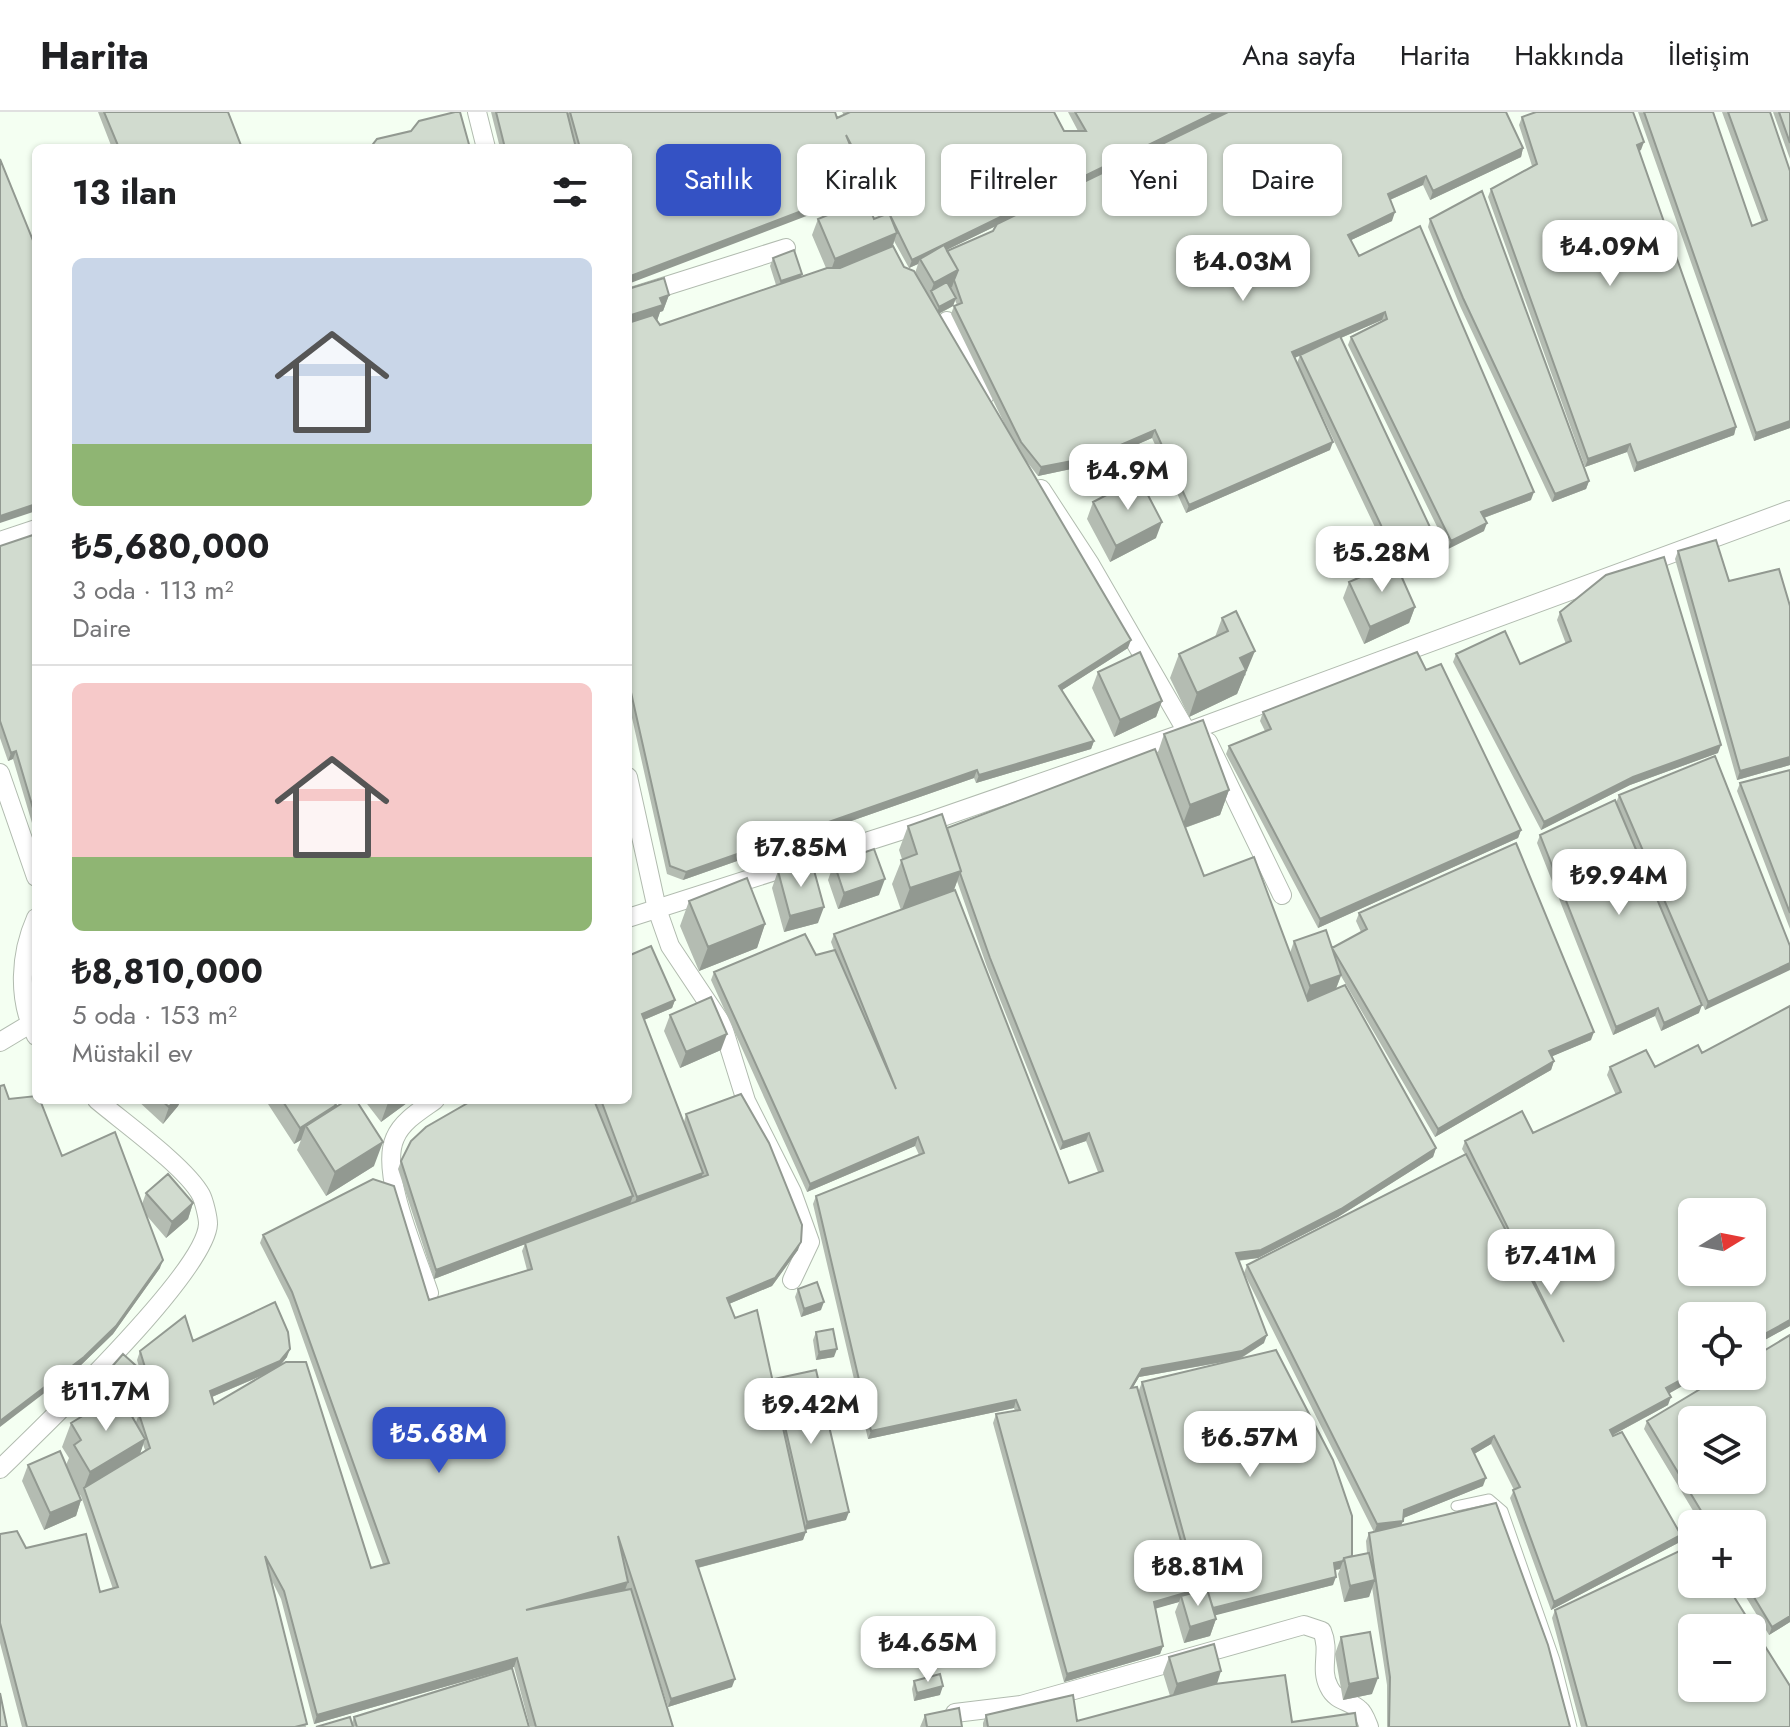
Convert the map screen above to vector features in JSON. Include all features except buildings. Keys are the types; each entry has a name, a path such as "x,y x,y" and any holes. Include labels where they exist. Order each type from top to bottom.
{"street":[{"path":"477,112 485,144"},
{"path":"632,297 786,248"},
{"path":"947,321 993,410"},
{"path":"1027,469 1090,564 1187,732 1208,742 1282,895"},
{"path":"632,917 925,823 1187,732 1790,510"},
{"path":"0,541 32,530"},
{"path":"0,773 32,865"},
{"path":"632,795 657,909 670,946 722,1024 746,1101 792,1192 810,1242 792,1280"},
{"path":"32,927 22,979 32,1025"},
{"path":"0,1042 32,1030"},
{"path":"0,1469 128,1341 199,1250 208,1225 200,1194 175,1166 102,1104"},
{"path":"429,1104 412,1116 395,1136 390,1155 396,1192 429,1293"},
{"path":"955,1713 1021,1705 1304,1625 1322,1631 1329,1647 1324,1667 1329,1688 1341,1702 1359,1709 1369,1727"}],"lane":[{"path":"1456,1506 1489,1499 1503,1511 1555,1660 1572,1727"}]}
